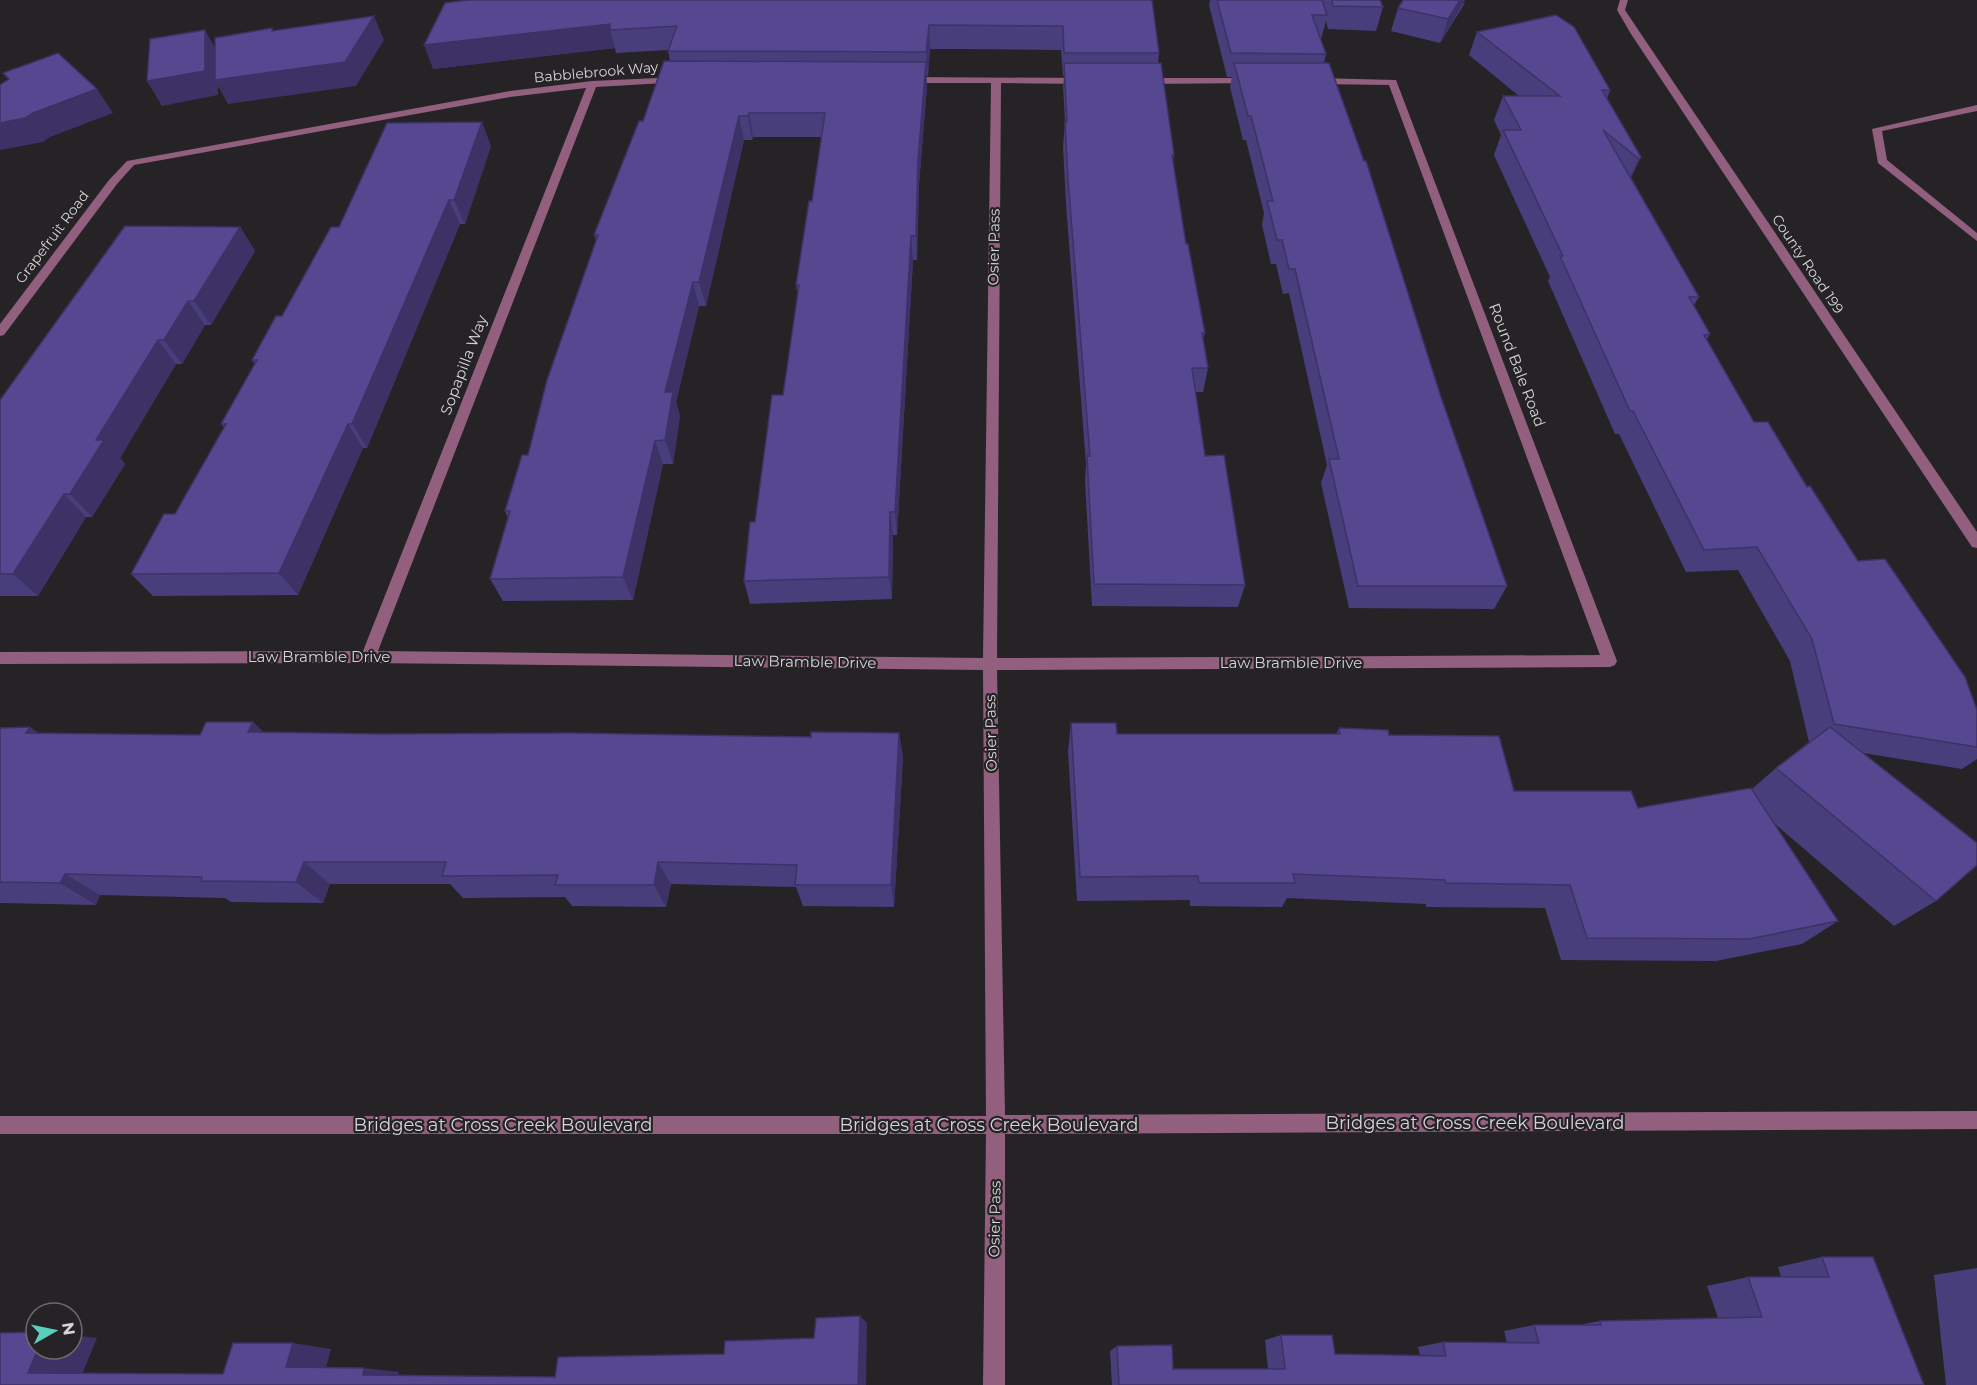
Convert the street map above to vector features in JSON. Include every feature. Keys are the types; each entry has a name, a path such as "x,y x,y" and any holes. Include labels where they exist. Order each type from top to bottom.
{"street":[{"name":"County Road 199","path":"1624,0 1621,10 1636,34 1977,543"},
{"name":"Babblebrook Way","path":"132,163 510,94 592,84 692,80"},
{"path":"891,80 1089,81"},
{"name":"Osier Pass","path":"994,1385 996,1125 990,664 996,80"},
{"path":"1136,81 1265,81"},
{"name":"Round Bale Road","path":"1311,81 1393,82 1610,661"},
{"name":"Sopapilla Way","path":"368,657 592,84"},
{"path":"1977,108 1877,129 1882,161 1977,238"},
{"name":"Grapefruit Road","path":"0,332 113,182 132,163"},
{"name":"Law Bramble Drive","path":"0,658 368,657 990,664 1610,661"},
{"name":"Bridges at Cross Creek Boulevard","path":"0,1125 996,1125 1977,1120"}],"building":[{"path":"468,0 1152,0 1159,53 1064,53 1063,26 929,25 926,52 668,51 677,26 610,30 610,24 424,45 445,3"},
{"path":"1217,0 1322,0 1327,15 1312,15 1326,54 1231,53"},
{"path":"1332,0 1380,0 1383,7 1333,6"},
{"path":"1403,0 1460,0 1448,19 1398,8"},
{"path":"1556,15 1574,27 1610,90 1602,90 1641,157 1639,159 1603,130 1699,297 1689,297 1710,334 1704,335 1754,422 1768,422 1807,487 1810,486 1858,561 1885,559 1965,677 1977,710 1977,747 1834,724 1812,639 1757,547 1704,550 1633,411 1630,411 1560,256 1563,256 1503,130 1521,130 1503,96 1560,96 1477,32"},
{"path":"374,16 345,62 215,80 215,38 272,28 272,31"},
{"path":"205,30 205,71 147,81 150,39"},
{"path":"58,53 97,89 25,118 0,123 0,85 9,79 3,73"},
{"path":"664,61 926,62 918,160 916,236 911,236 895,512 890,512 889,577 744,581 750,522 755,522 772,395 783,395 799,285 796,285 809,201 812,201 825,113 749,113 748,116 739,116 699,282 693,282 665,392 673,392 665,440 655,441 623,577 490,579 510,511 505,511 522,455 528,455 547,380 598,235 594,235 639,121 643,121"},
{"path":"1064,63 1161,63 1186,244 1188,244 1205,333 1202,333 1208,368 1192,368 1205,456 1224,455 1245,585 1094,584 1087,456 1090,456 1068,179"},
{"path":"1234,63 1329,63 1364,161 1366,161 1441,397 1507,586 1358,586 1329,459 1339,459 1295,269 1289,269 1282,240 1277,240 1267,201 1273,201 1251,116 1248,116"},
{"path":"482,122 454,200 449,200 352,424 348,424 279,573 131,574 164,514 175,514 226,424 221,424 257,360 252,360 276,316 282,316 331,227 339,227 387,123"},
{"path":"125,226 240,227 194,301 188,301 164,340 158,340 96,440 104,440 70,494 64,494 13,574 0,574 0,400"},
{"path":"206,722 253,722 248,732 572,733 811,737 811,732 899,733 891,885 795,885 797,865 658,862 654,885 555,885 558,875 442,876 446,862 304,862 296,882 201,881 202,877 65,874 60,883 0,882 0,728 30,727 26,733 200,735"},
{"path":"1071,723 1116,723 1117,734 1340,734 1339,728 1388,730 1389,735 1499,736 1514,791 1631,791 1638,808 1751,788 1838,921 1749,939 1587,938 1570,885 1446,883 1445,880 1293,874 1295,883 1199,883 1198,876 1080,877"},
{"path":"1830,727 1977,843 1977,865 1936,901 1776,768"},
{"path":"1822,1257 1873,1257 1924,1385 1119,1385 1117,1346 1172,1345 1173,1369 1285,1369 1281,1335 1332,1335 1335,1354 1446,1356 1443,1342 1539,1343 1534,1325 1601,1325 1600,1321 1762,1317 1748,1277 1829,1277"},
{"path":"860,1316 858,1385 0,1385 0,1333 24,1332 24,1361 33,1361 28,1373 223,1374 233,1343 293,1343 286,1367 364,1368 363,1375 555,1377 558,1357 724,1354 725,1341 814,1338 816,1318"}]}
